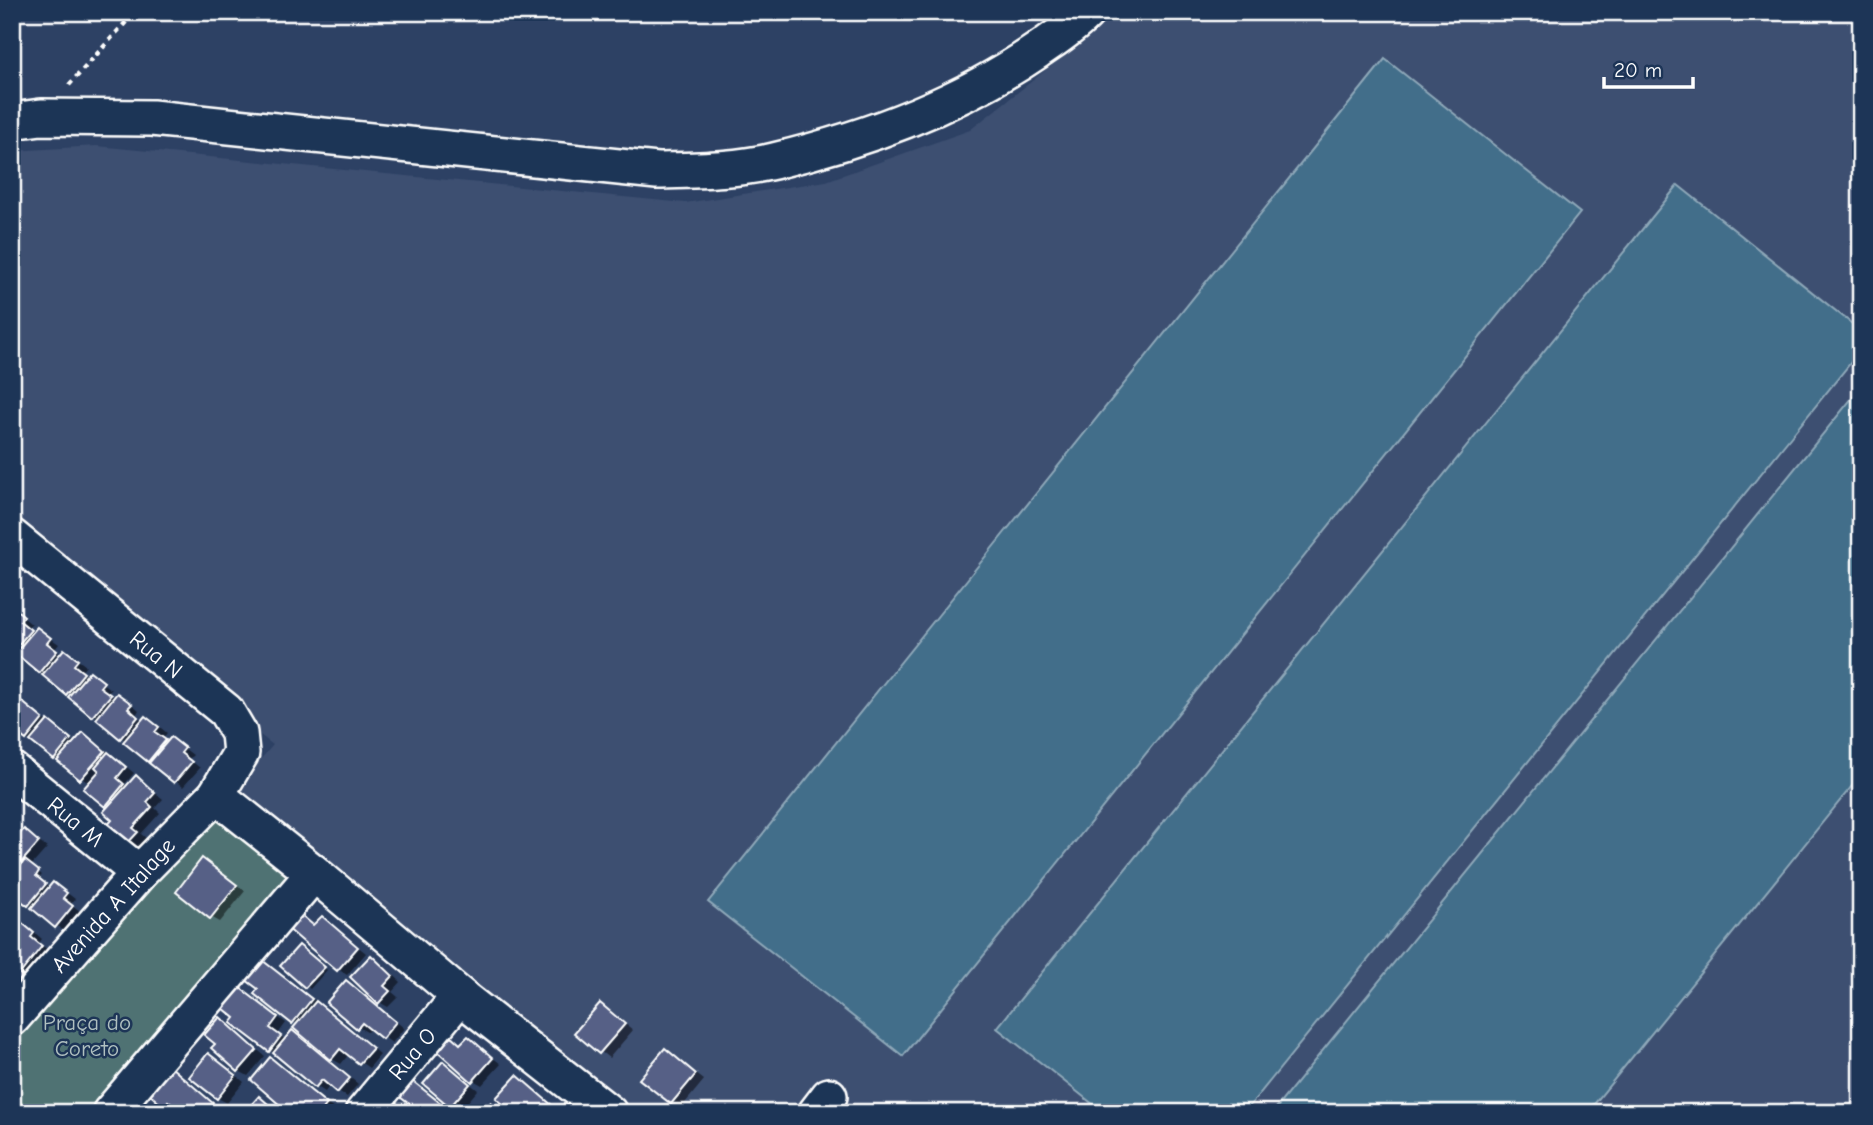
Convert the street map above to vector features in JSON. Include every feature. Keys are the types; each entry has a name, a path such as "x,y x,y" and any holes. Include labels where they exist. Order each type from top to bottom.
{"street":[{"path":"26,119 152,118 657,171 713,169 772,162 894,126 1001,75 1076,24 1087,12"},
{"name":"Rua N","path":"12,537 226,711 239,733 241,753 216,795"},
{"name":"Rua M","path":"12,770 139,873"},
{"path":"216,795 314,873 460,996 607,1112"},
{"name":"Avenida A Italage","path":"13,1015 139,873 216,795"},
{"path":"110,1113 314,873"},
{"name":"Rua O","path":"363,1113 460,996"}],"path":[{"path":"26,119 135,12"}],"shaded area":[{"path":"1119,12 1861,12 1861,1113 615,1113 217,810 273,745 12,542 12,151 97,146 685,203 826,181 970,130"},
{"path":"1385,59 1580,213 903,1056 708,902"},
{"path":"1678,185 1861,331 1861,350 1244,1113 1104,1113 997,1028"},
{"path":"1861,387 1861,775 1587,1113 1272,1113"}],"green space":[{"name":"Praça do Coreto","path":"216,795 314,873 110,1113 12,1113 12,1018"}],"building":[{"path":"12,606 24,616 20,621 31,630 13,651"},
{"path":"37,627 51,638 47,643 57,651 39,673 15,653"},
{"path":"64,649 78,660 74,665 84,673 66,695 42,675"},
{"path":"90,671 104,682 100,687 111,695 92,717 68,697"},
{"path":"117,693 132,704 128,708 138,717 120,739 96,719"},
{"path":"20,700 43,719 26,740 12,729 12,710"},
{"path":"145,716 159,727 155,732 166,740 148,762 123,742"},
{"path":"48,720 71,739 54,760 30,741"},
{"path":"83,732 105,751 80,780 57,761"},
{"path":"171,737 185,748 181,753 192,762 174,783 149,763"},
{"path":"108,752 126,767 117,778 124,784 105,807 83,789 99,771 95,767"},
{"path":"136,775 155,793 147,802 152,807 133,828 138,832 125,846 105,828 112,820 103,812"},
{"path":"24,829 39,842 12,873 12,842"},
{"path":"202,858 237,885 210,919 176,892"},
{"path":"25,860 39,871 36,876 46,884 28,906 12,894 12,876"},
{"path":"53,882 67,893 63,898 73,906 55,928 31,908"},
{"path":"299,913 313,925 322,916 358,947 337,971 286,927"},
{"path":"21,922 34,933 31,937 42,946 20,974 24,977 12,991 12,932"},
{"path":"299,945 325,967 305,988 280,966"},
{"path":"371,955 393,976 384,986 390,991 378,1004 350,977"},
{"path":"262,960 312,999 292,1024 254,994 258,989 246,980"},
{"path":"346,980 396,1022 382,1039 362,1023 357,1029 326,1003"},
{"path":"239,987 278,1017 270,1028 281,1036 269,1052 231,1023 235,1018 223,1008"},
{"path":"316,1001 373,1048 359,1064 340,1049 331,1060 293,1028"},
{"path":"600,1003 625,1024 599,1054 574,1033"},
{"path":"220,1017 257,1050 238,1072 211,1048 215,1044 204,1035"},
{"path":"292,1030 350,1078 337,1093 322,1080 315,1088 273,1053"},
{"path":"448,1033 460,1044 468,1036 493,1058 472,1082 434,1048"},
{"path":"665,1048 696,1074 671,1104 639,1079"},
{"path":"208,1053 236,1075 217,1099 189,1077"},
{"path":"270,1057 327,1104 320,1113 289,1113 251,1080"},
{"path":"443,1061 470,1084 450,1107 423,1084"},
{"path":"171,1067 214,1104 206,1113 182,1113 168,1101 164,1107 148,1093"},
{"path":"517,1075 561,1113 513,1113 496,1098"},
{"path":"409,1078 448,1109 445,1113 401,1113 409,1104 396,1094"},
{"path":"259,1096 278,1113 244,1113"},
{"path":"491,1102 505,1113 482,1113"}]}
